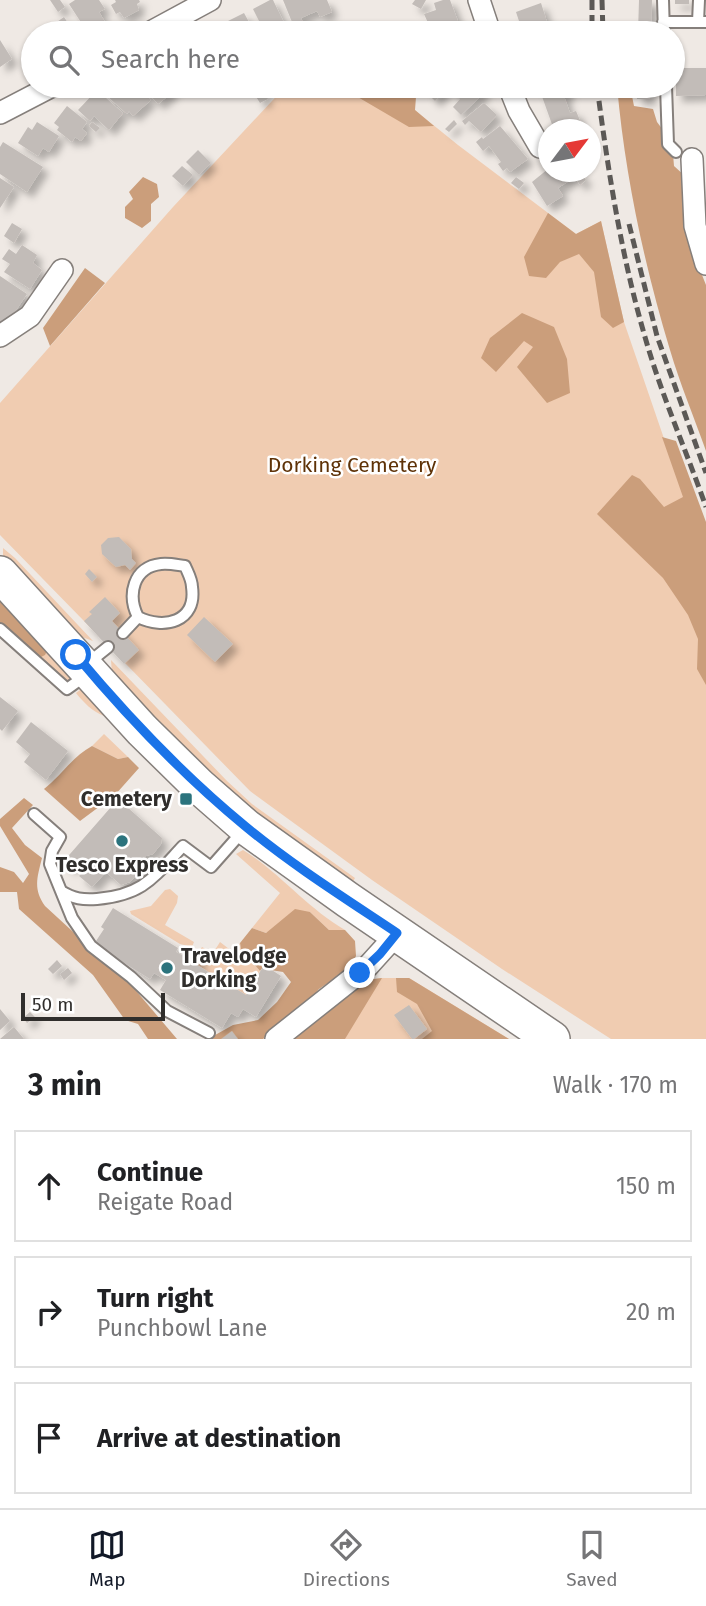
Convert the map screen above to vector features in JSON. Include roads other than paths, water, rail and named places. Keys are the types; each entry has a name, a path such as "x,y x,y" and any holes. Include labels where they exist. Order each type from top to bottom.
{"main road":[{"path":"0,574 94,662 142,730 246,827 552,1039"}],"street":[{"path":"171,21 209,0"},
{"path":"479,0 486,21"},
{"path":"0,113 29,98"},
{"path":"514,98 538,144"},
{"path":"692,156 695,226 706,264"},
{"path":"0,336 30,316 62,270"},
{"path":"276,1039 368,966 397,933"}],"lane":[{"path":"663,0 663,21"},
{"path":"699,0 702,22"},
{"path":"666,98 668,144 692,156"},
{"path":"163,563 185,566 192,588 192,598 187,611 177,620 165,624 150,623 138,617 133,606 132,593 141,573 151,566 163,563"},
{"path":"123,633 138,617"},
{"path":"0,629 67,689 94,662"},
{"path":"34,814 60,837 52,851 50,864 72,918 91,946 131,977 167,1011 209,1033"},
{"path":"61,891 72,898 86,900 129,894 147,883 183,846 211,867 246,827"}],"railway":[{"path":"592,0 592,21"},
{"path":"602,0 603,21"},
{"path":"599,98 616,212 636,306 658,380 706,507"},
{"path":"629,224 657,336 706,473"}],"place":[{"name":"Cemetery","path":"186,799"},
{"name":"Tesco Express","path":"122,841"},
{"name":"Travelodge Dorking","path":"167,968"}],"park label":[{"name":"Dorking Cemetery","path":"352,465"}]}
